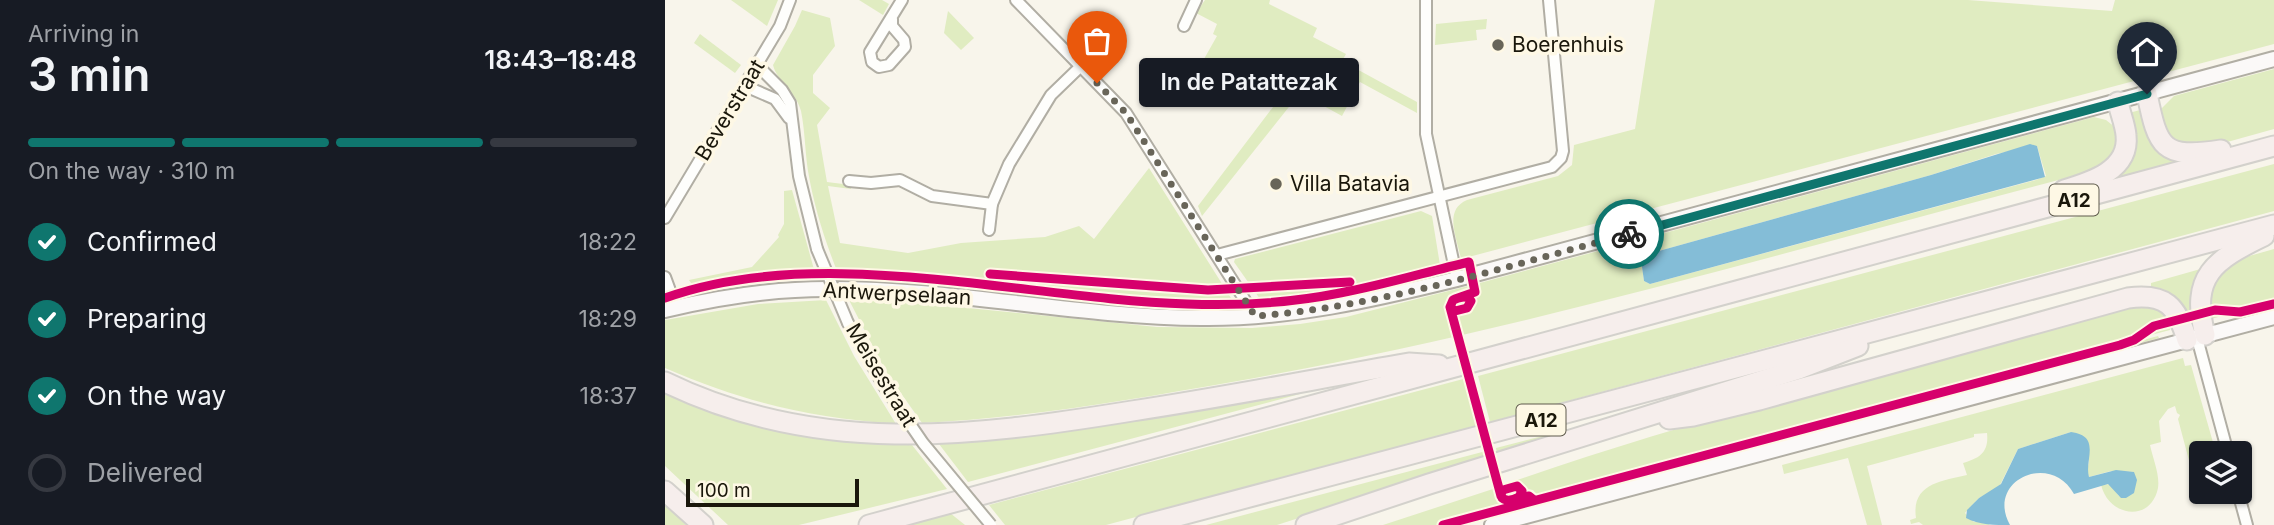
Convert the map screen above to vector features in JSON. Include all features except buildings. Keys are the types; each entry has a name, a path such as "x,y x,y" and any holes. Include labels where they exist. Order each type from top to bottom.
{"highway":[{"path":"2147,94 2158,138 2167,147 2208,152 2274,144"},
{"path":"1874,254 2087,183 2105,174 2119,162 2126,144 2118,102"},
{"name":"A12","path":"869,525 2274,144"},
{"name":"A12","path":"1144,525 2274,225"},
{"path":"2196,338 2202,289 2209,274 2231,253 2274,232"},
{"path":"1626,423 1693,416 1746,404 2128,298 2150,296 2170,305 2196,338"},
{"path":"1306,525 1799,369 1937,314"},
{"path":"665,382 742,411 793,424 867,434 913,436 981,433 1063,422 1409,363 1454,367"},
{"path":"665,491 703,525"}],"main road":[{"name":"Antwerpselaan","path":"671,309 768,292 853,289 922,293 1147,316 1255,316 1339,307 1457,279 2274,60"},
{"path":"1492,525 1539,519 2274,317"}],"street":[{"name":"Beverstraat","path":"665,218 780,26 790,0"},
{"path":"892,19 902,0"},
{"path":"1016,0 1126,113 1255,316"},
{"path":"1184,26 1196,0"},
{"path":"1426,0 1426,134 1457,279"},
{"path":"1217,255 1552,167 1561,158 1563,145 1549,0"},
{"name":"Meisestraat","path":"757,65 787,97 791,109 799,176 817,248 848,323 884,386 923,443 991,525"},
{"path":"989,230 992,204 1009,163 1051,95 1081,66"},
{"path":"744,86 775,99 782,105 792,123"},
{"path":"849,181 871,183 899,180 932,196 992,204"},
{"path":"665,277 671,309"},
{"path":"2196,338 2225,441"},
{"path":"2241,504 2247,525"}],"green space":[{"path":"731,0 778,0 767,26"},
{"path":"859,0 882,0 889,4 883,15"},
{"path":"1205,0 1270,0 1269,4 1317,28 1313,37 1346,54 1342,61 1417,102 1417,113 1360,82 1342,116 1300,93 1202,216 1198,206 1279,99 1204,59 1217,36 1213,34 1217,24 1196,13"},
{"path":"1655,0 1968,0 2112,11 2115,0 2274,0 2274,44 1461,259 1453,218 1460,205 1467,200 1558,176 1572,165 1574,145 1635,129"},
{"path":"802,10 830,18 835,46 813,75 813,93 830,108 817,125 827,182 851,185 851,189 828,186 840,243 908,253 961,243 1045,237 1079,226 1094,239 1149,168 1231,298 1223,303 1121,297 837,271 813,197 799,104 778,77 773,65"},
{"path":"948,11 974,38 961,50 944,33"},
{"path":"1487,19 1486,29 1476,30 1477,40 1435,45 1436,24"},
{"path":"700,34 741,65 735,73 694,43"},
{"path":"2274,69 2274,129 2213,146 2189,146 2167,137 2160,110 2174,96"},
{"path":"2140,110 2151,140 2180,161 2137,177 2105,182 2129,113"},
{"path":"2094,117 2106,120 2116,128 2117,146 2111,158 2098,167 2070,177 1653,288 1444,339 1232,382 1078,407 922,423 886,372 849,300 918,303 1157,327 1252,328 1346,317","holes":["2037,146 2046,176 1650,284 1644,281 1641,260 1648,254 1931,175 1996,154"]},
{"path":"2274,164 2274,211 1490,422 1478,376"},
{"path":"792,190 815,273 769,274 693,286 689,280 752,267 779,237 784,224 784,191"},
{"path":"1421,211 1432,216 1440,265 1333,290 1260,299 1234,262 1235,259"},
{"path":"2274,249 2274,302 2211,319 2210,295 2223,270 2238,260"},
{"path":"2204,268 2193,323 2181,306 2151,289 2151,283"},
{"path":"826,300 854,356 896,424 834,417 778,406 723,391 665,368 665,320 758,304"},
{"path":"2143,304 2164,310 2171,323 2170,330 1539,497 1533,490 1519,485 1506,486 1584,458 1743,410"},
{"path":"2158,336 2159,338 1758,445 1757,443"},
{"path":"2183,358 2185,366 2191,365 2213,441 2189,441 2189,460 2178,419 2180,415 2175,406 2168,409 2159,421 2161,442 2150,445 2158,483 2154,499 2147,507 2130,512 2112,504 2101,485 2110,484 2119,496 2134,472 2111,471 2089,477 2089,461 2071,432 2018,449 1999,487 1979,498 1965,513 1974,522 1986,522 1990,525 1923,525 1919,522 1911,524 1910,520 1916,518 1918,498 1923,491 1938,482 1967,475 1963,463 1974,459 1985,450 1987,433 1974,434 1974,437 1867,466 1882,525 1867,525 1848,458 1784,474 1782,465"},
{"path":"1467,378 1480,425 1106,525 1005,525 989,505"},
{"path":"665,391 846,440 912,445 947,489 799,525 728,525 665,466"},
{"path":"1299,391 1300,394 968,482 939,444 1043,434"},
{"path":"1586,425 1579,428 1497,454 1496,448"},
{"path":"1748,445 1748,448 1599,487 1599,485"},
{"path":"1486,451 1488,457 1277,525 1206,525"},
{"path":"1496,488 1499,499 1506,504 1438,525 1383,525"},
{"path":"1597,488 1477,518 1478,517"},
{"path":"665,504 686,525 665,525"},
{"path":"950,513 965,525 907,525"}],"water":[{"path":"2030,144 2037,146 2045,177 1650,284 1644,281 1641,260 1648,254 1931,175"},
{"path":"2071,432 2086,438 2089,444 2089,477 2116,470 2134,472 2137,480 2134,493 2121,498 2108,484 2074,494 2064,481 2051,474 2037,473 2024,476 2013,484 2006,495 2005,509 2010,525 1993,525 1966,518 1967,510 1979,498 2001,484 2018,449"}],"cycle path":[{"path":"665,298 725,282 789,275 856,274 923,278 1124,300 1245,304 1340,293 1469,262 1475,292 1453,300 1450,307 1455,311 1467,308 1471,301 1460,298 1453,300 1450,307 1501,496 1503,498 1507,500 1519,497 1522,491 1517,486 1503,490 1501,494 1502,498 1508,501 1529,496 1534,500"},
{"path":"990,274 1208,290 1350,282"},
{"path":"1443,525 2120,345 2134,340 2154,326 2215,310 2240,312 2274,304"}],"way so far":[{"path":"1097,83 1126,113 1255,316 1292,314 1387,297 1629,234"}],"place":[{"name":"Boerenhuis","path":"1498,45"},
{"name":"In de Patattezak","path":"1097,83"},
{"name":"Villa Batavia","path":"1276,184"}],"route":[{"path":"1629,234 2147,94"}]}
